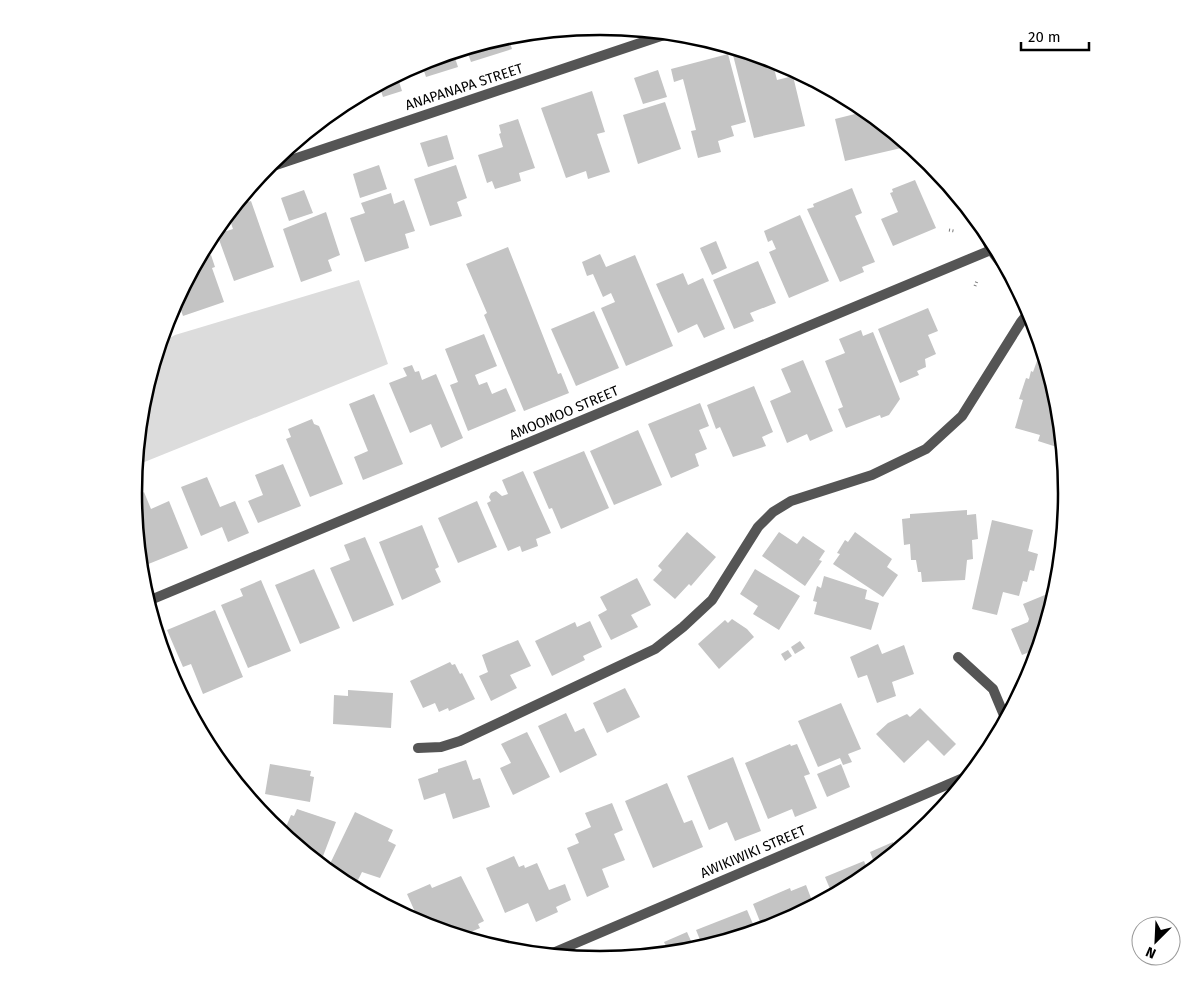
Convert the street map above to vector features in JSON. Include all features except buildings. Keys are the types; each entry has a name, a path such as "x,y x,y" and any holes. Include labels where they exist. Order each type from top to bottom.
{"street":[{"name":"ANAPANAPA STREET","path":"285,162 654,38"},
{"name":"AMOOMOO STREET","path":"155,598 989,251"},
{"path":"418,748 441,746 460,741 655,649 669,639 712,600 758,527 773,512 791,501 872,475 926,448 955,423 962,416 1024,318"},
{"path":"958,657 993,689 1003,712"},
{"name":"AWIKIWIKI STREET","path":"562,949 957,781"}],"path":[{"path":"948,230 954,231"},
{"path":"975,286 977,281"}],"shaded area":[{"path":"359,280 388,364 143,463 146,433 158,374 170,338"}]}
